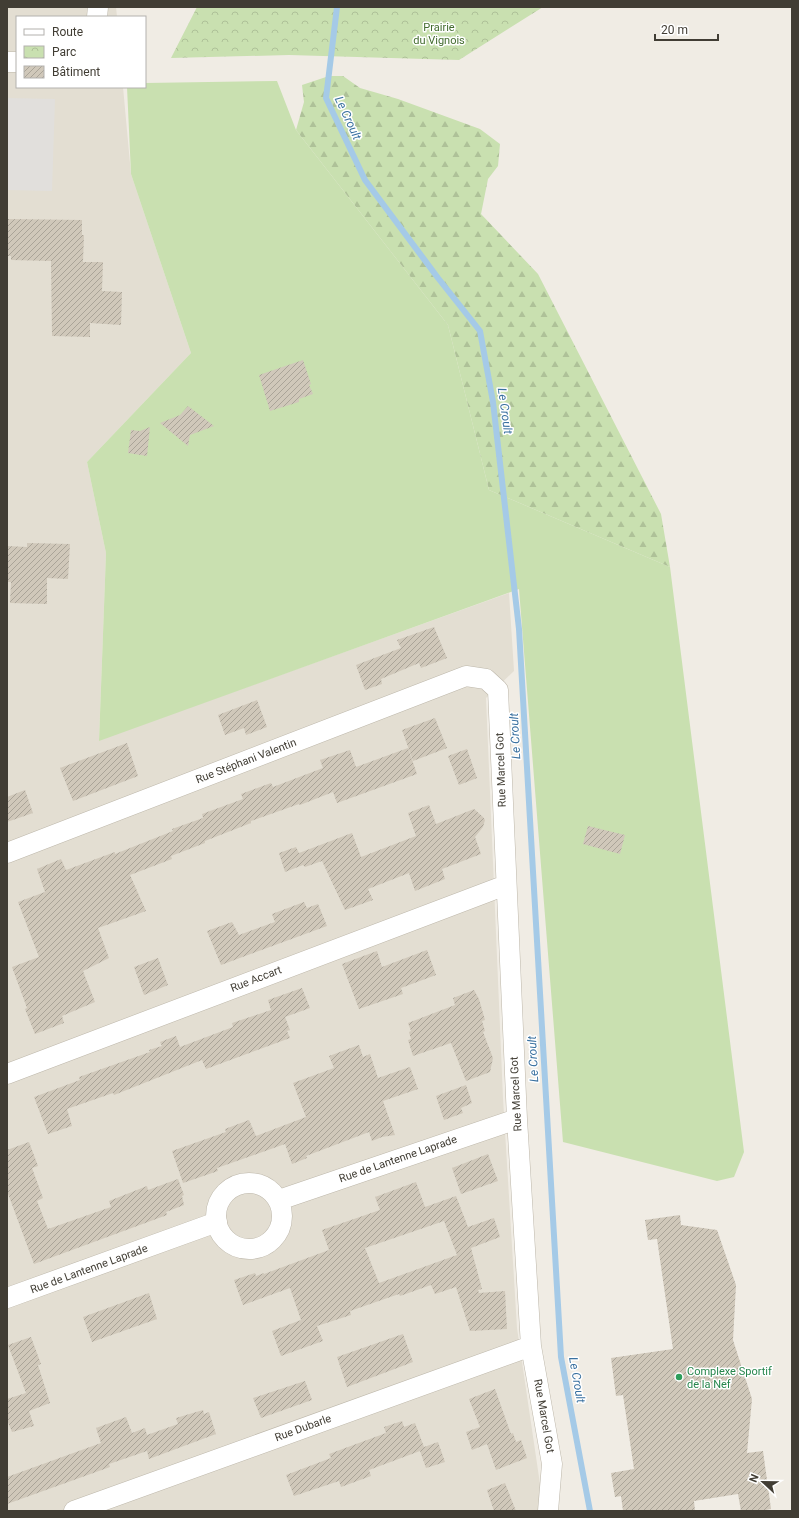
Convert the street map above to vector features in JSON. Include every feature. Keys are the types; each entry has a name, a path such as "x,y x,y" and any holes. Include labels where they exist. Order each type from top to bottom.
{"street":[{"name":"Rue Stéphani Valentin","path":"7,853 466,676 486,679"},
{"name":"Rue Marcel Got","path":"486,679 498,690 517,1119 531,1346 552,1464 548,1511"},
{"name":"Rue Accart","path":"7,1074 506,885"},
{"name":"Rue de Lantenne Laprade","path":"279,1200 517,1119"},
{"path":"244,1183 259,1184 273,1192 279,1200 282,1211 282,1222 278,1233 270,1242 260,1247 249,1249 238,1247 228,1242 221,1233 217,1222 216,1212 219,1202 225,1193 233,1187 244,1183"},
{"name":"Rue de Lantenne Laprade","path":"7,1298 217,1222"},
{"name":"Rue Dubarle","path":"74,1511 531,1346"}],"shaded area":[{"path":"7,7 116,7 117,16 16,16 16,88 123,88 131,174 191,353 87,462 106,553 99,740 509,593 514,671 486,698 503,1098 517,1328 544,1511 7,1511"},
{"path":"7,98 55,99 52,191 7,190"}],"green space":[{"name":"Prairie du Vignois","path":"197,7 543,7 459,60 289,55 171,58"},
{"path":"329,76 343,76 360,88 398,99 480,129 500,144 498,166 488,179 481,214 538,274 661,514 670,567 489,490 448,325 296,130 304,102 302,85"},
{"path":"277,81 296,130 448,325 489,490 670,567 744,1152 734,1177 717,1181 563,1142 519,589 99,741 106,553 87,462 191,353 131,174 127,88 146,88 146,83"}],"building":[{"path":"7,219 82,220 82,235 84,235 83,262 103,262 102,291 122,292 121,325 90,323 90,337 52,336 51,261 11,260 11,256 7,256"},
{"path":"303,360 311,384 309,385 313,394 299,399 299,402 270,411 259,375"},
{"path":"188,406 214,426 190,435 188,446 160,423 180,415"},
{"path":"150,427 147,456 128,453 131,430 140,431"},
{"path":"27,543 70,544 68,579 47,578 47,604 10,603 11,582 7,582 7,546 27,547"},
{"path":"434,627 447,658 421,668 419,663 381,679 382,684 365,690 356,665 401,648 397,640"},
{"path":"257,700 267,727 246,735 244,728 225,735 218,715"},
{"path":"435,718 447,748 413,761 402,730"},
{"path":"127,743 138,776 73,801 60,768"},
{"path":"408,748 417,774 337,803 333,792 300,805 299,804 251,821 251,823 171,856 172,859 130,875 146,911 98,928 109,958 83,971 95,1002 62,1016 64,1023 35,1034 25,1009 27,1008 12,967 39,957 18,902 45,892 37,869 61,859 66,870 115,852 115,854 173,831 172,829 203,818 202,814 243,799 241,794 271,783 273,787 323,768 320,760 350,750 356,767"},
{"path":"467,749 477,778 459,785 448,756"},
{"path":"25,790 33,813 7,822 7,797"},
{"path":"429,805 436,824 474,809 485,820 483,827 475,837 481,854 442,869 445,879 415,891 409,873 368,889 373,900 345,910 322,861 305,867 303,865 285,872 279,853 296,847 299,853 352,833 361,857 416,836 408,813"},
{"path":"588,826 625,835 620,854 583,844"},
{"path":"304,902 307,908 318,904 327,926 221,965 207,931 232,922 239,935 275,922 272,914"},
{"path":"427,950 436,975 401,988 403,994 359,1009 342,964 377,951 382,967"},
{"path":"158,958 168,985 144,995 134,967"},
{"path":"302,988 310,1008 285,1017 290,1030 287,1031 290,1038 206,1069 202,1060 114,1095 113,1093 67,1109 72,1126 48,1134 34,1097 80,1080 79,1077 150,1052 149,1050 162,1046 160,1042 176,1036 180,1047 233,1027 232,1023 271,1010 268,1000"},
{"path":"474,990 479,999 485,1020 482,1021 485,1031 483,1032 493,1058 490,1072 466,1081 451,1043 413,1056 408,1040 411,1039 409,1032 411,1031 408,1023 455,1005 453,998"},
{"path":"359,1045 363,1057 370,1054 378,1078 410,1067 418,1089 383,1101 395,1135 382,1137 372,1141 369,1132 306,1156 307,1158 292,1164 285,1144 217,1168 218,1171 183,1183 172,1151 226,1132 225,1129 249,1120 256,1136 306,1117 293,1083 334,1068 329,1056"},
{"path":"466,1085 472,1103 461,1108 463,1113 444,1120 436,1096"},
{"path":"29,1142 38,1166 32,1168 43,1198 37,1201 48,1229 111,1207 109,1201 147,1186 148,1190 178,1179 184,1195 182,1196 184,1205 166,1212 167,1215 34,1264 7,1191 7,1150"},
{"path":"488,1154 498,1181 461,1194 452,1168"},
{"path":"416,1182 425,1207 456,1196 468,1227 494,1218 500,1237 471,1248 482,1289 478,1290 479,1293 505,1291 507,1329 470,1331 456,1287 435,1294 431,1285 400,1296 399,1294 350,1311 351,1315 317,1326 323,1341 281,1356 272,1331 301,1320 290,1288 243,1305 234,1280 255,1273 256,1276 264,1274 329,1250 322,1230 380,1210 375,1197","holes":["444,1221 457,1255 379,1283 365,1248"]},
{"name":"Complexe Sportif de la Nef","path":"680,1215 681,1225 717,1230 736,1285 733,1340 752,1399 747,1453 763,1451 771,1509 760,1511 741,1511 738,1494 694,1501 695,1511 623,1511 621,1496 615,1497 611,1473 634,1469 623,1395 616,1396 611,1358 673,1349 657,1239 648,1240 645,1220"},
{"path":"149,1293 157,1319 92,1342 83,1317"},
{"path":"403,1334 413,1362 347,1387 337,1357"},
{"path":"31,1337 41,1364 38,1365 50,1403 29,1411 34,1426 12,1432 7,1420 7,1399 26,1393 8,1345"},
{"path":"305,1381 312,1400 261,1418 253,1398"},
{"path":"495,1389 511,1434 513,1433 516,1442 521,1440 527,1458 496,1470 487,1444 472,1450 466,1432 480,1427 469,1399"},
{"path":"203,1410 204,1414 209,1412 216,1434 149,1459 147,1451 109,1464 110,1467 7,1504 7,1477 101,1443 96,1428 126,1417 132,1433 145,1428 147,1435 178,1424 176,1418"},
{"path":"402,1421 404,1427 415,1423 424,1447 438,1442 445,1462 426,1468 420,1451 369,1470 371,1476 341,1487 339,1481 294,1496 286,1475 331,1458 329,1454 386,1433 384,1427"},
{"path":"505,1483 516,1511 494,1511 487,1490"}],"waterway":[{"name":"Le Croult","path":"337,7 326,98 365,180 438,278 480,331 493,402 519,629 561,1357 590,1511"}],"place":[{"name":"Complexe Sportif de la Nef","path":"679,1377"}]}
